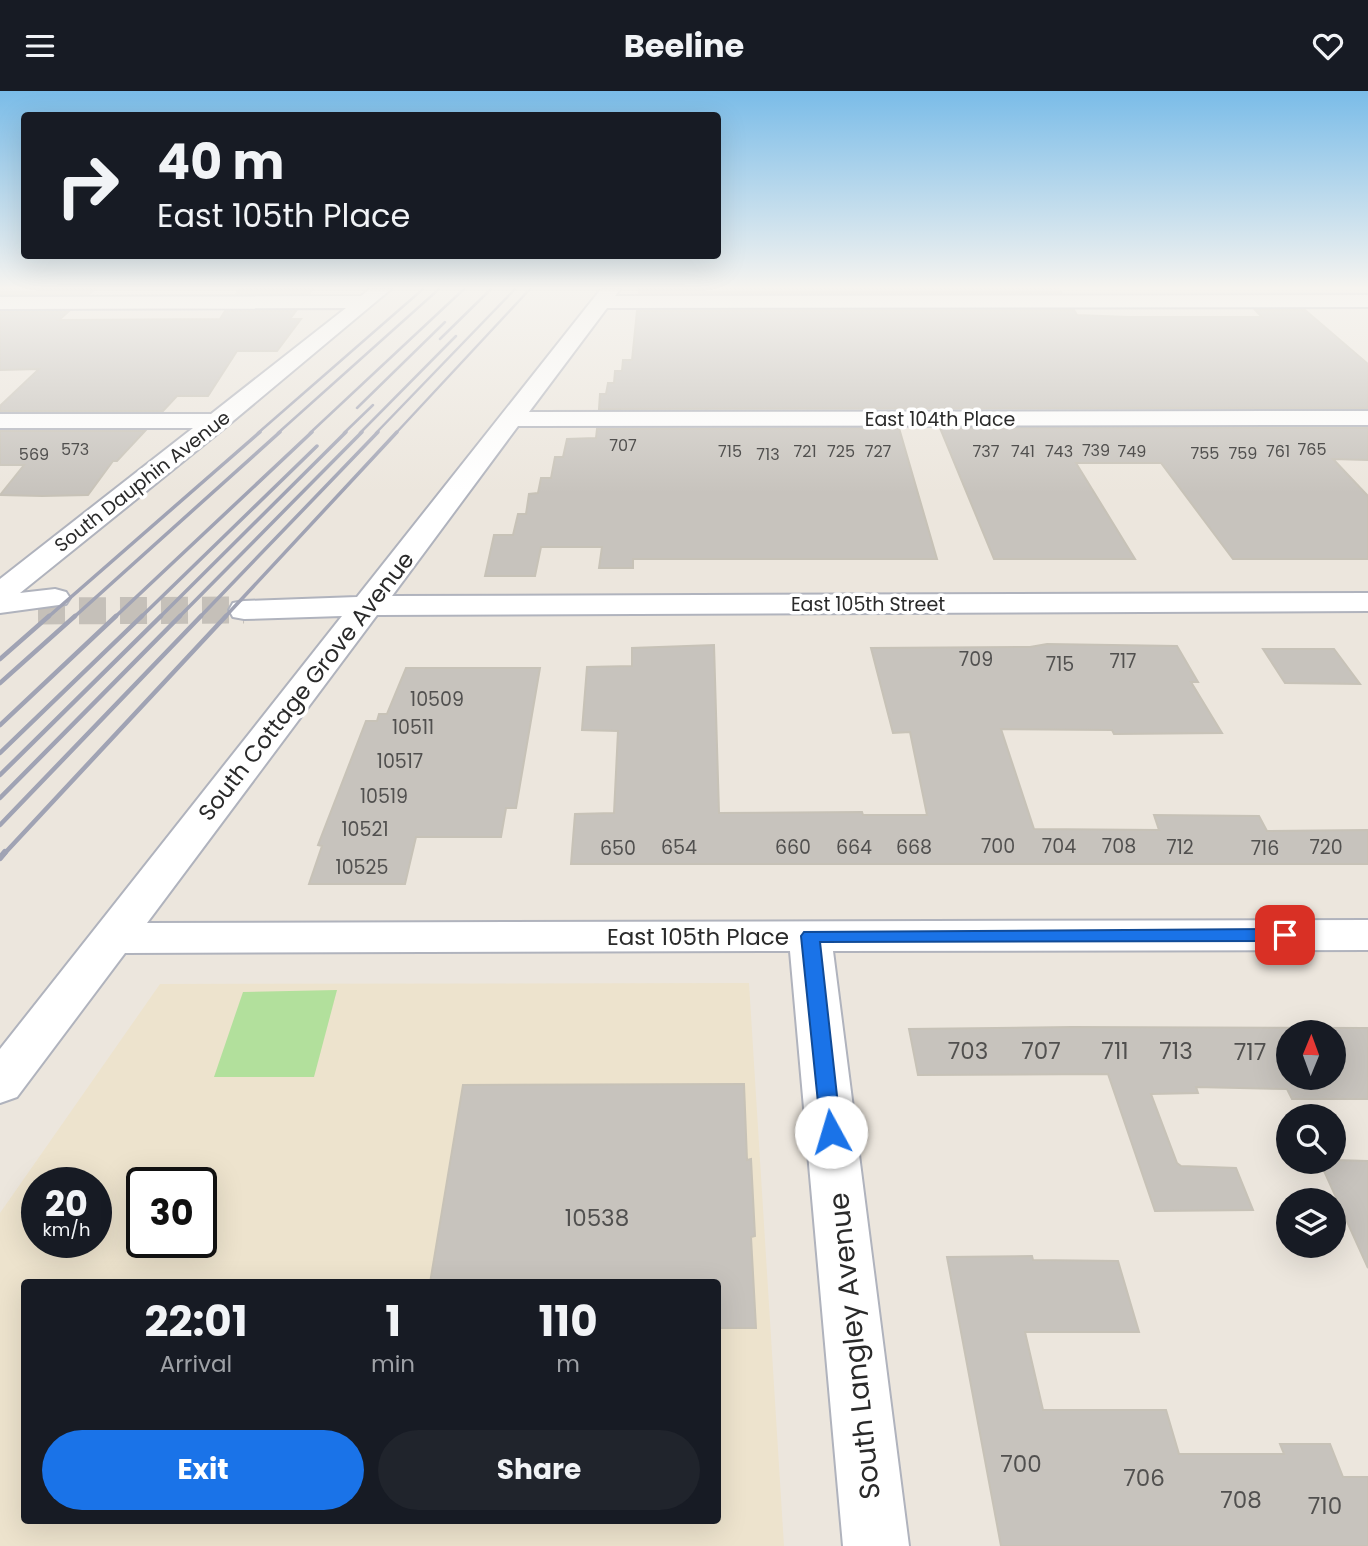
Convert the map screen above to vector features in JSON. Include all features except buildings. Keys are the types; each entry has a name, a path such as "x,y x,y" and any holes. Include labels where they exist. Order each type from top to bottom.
{"street":[{"name":"South Dauphin Avenue","path":"0,594 298,357"},
{"name":"South Cottage Grove Avenue","path":"0,1084 559,357"},
{"name":"East 104th Place","path":"511,419 1368,418"},
{"path":"0,421 219,421"},
{"name":"East 105th Street","path":"251,603 310,611 368,605 1368,602"},
{"path":"0,605 47,604"},
{"name":"East 105th Place","path":"112,938 1368,935"},
{"name":"South Langley Avenue","path":"810,936 876,1546"}],"shaded area":[{"path":"749,983 784,1546 0,1546 0,1213 21,1183 21,1258 112,1258 112,1167 32,1167 160,984"}],"green space":[{"path":"337,990 314,1077 214,1077 243,992"}],"tunnel":[{"path":"38,611 244,610"}],"railway":[{"path":"258,433 345,357"},
{"path":"278,433 363,357"},
{"path":"310,433 391,357"},
{"path":"357,408 409,357"},
{"path":"360,433 435,357"},
{"path":"376,433 449,357"},
{"path":"396,433 467,357"},
{"path":"344,433 373,405"},
{"path":"47,618 260,432"},
{"path":"73,618 280,432"},
{"path":"114,618 312,432"},
{"path":"159,618 346,432"},
{"path":"178,618 362,432"},
{"path":"199,618 378,432"},
{"path":"224,618 397,432"},
{"path":"140,618 317,446"},
{"path":"0,659 49,616"},
{"path":"0,683 75,616"},
{"path":"0,725 116,616"},
{"path":"0,753 142,616"},
{"path":"0,775 161,616"},
{"path":"0,798 180,616"},
{"path":"0,825 201,616"},
{"path":"4,854 226,616"},
{"path":"0,858 5,852"}],"route":[{"path":"831,1132 810,936 1285,935"}]}
